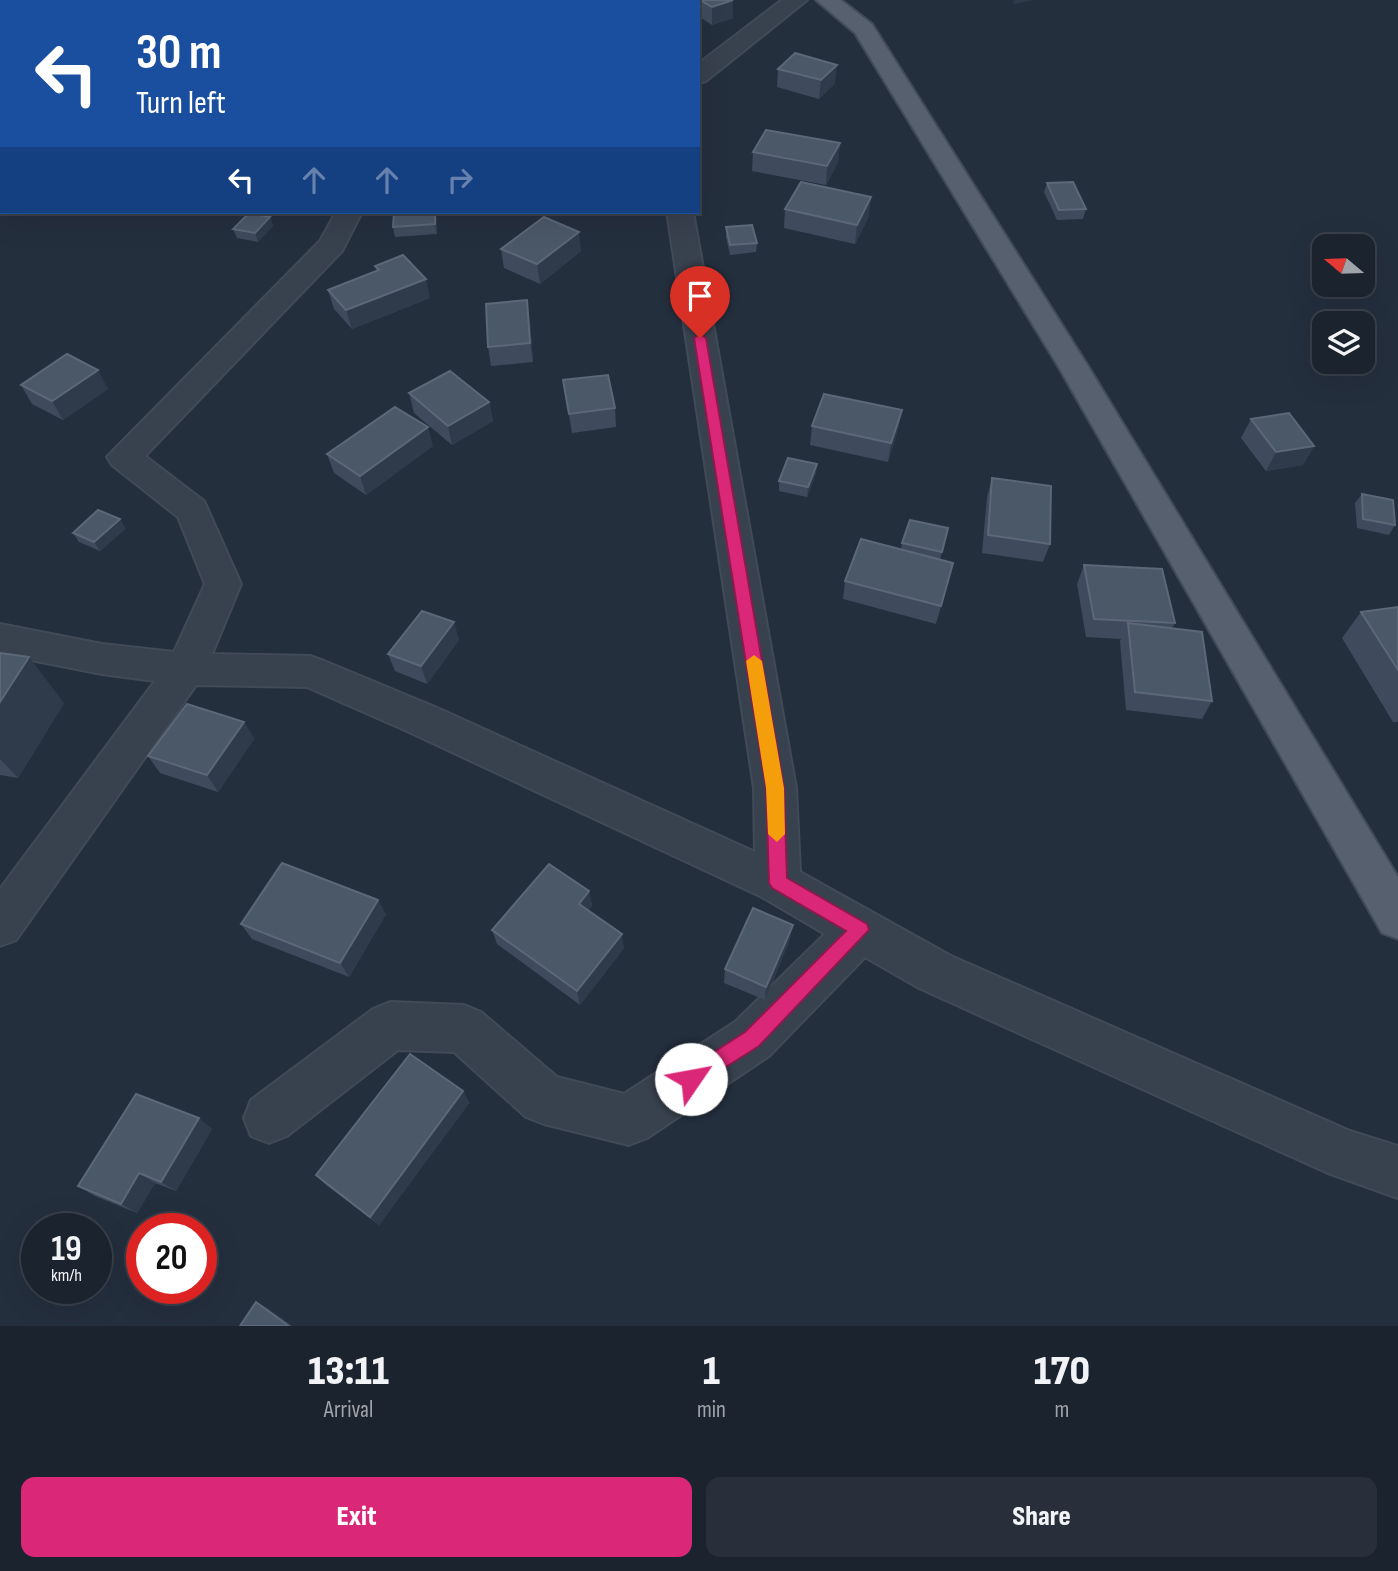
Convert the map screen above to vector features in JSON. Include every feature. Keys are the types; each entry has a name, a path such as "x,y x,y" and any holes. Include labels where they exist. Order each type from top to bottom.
{"main road":[{"path":"827,0 864,29 1073,366 1398,918"}],"street":[{"path":"700,74 796,0"},
{"path":"0,925 186,669 223,584 192,510 124,457 332,245 348,214"},
{"path":"680,214 775,788 778,883"},
{"path":"0,639 103,659 186,669 310,672 421,719 778,883 935,972 1346,1155 1398,1172"},
{"path":"269,1118 390,1026 464,1029 544,1099 629,1120 752,1039 860,930"}],"building":[{"path":"700,0 733,0 712,7"},
{"path":"795,53 837,65 821,80 778,69"},
{"path":"766,130 840,143 827,166 753,152"},
{"path":"801,182 871,197 857,225 785,209"},
{"path":"1073,182 1086,209 1059,210 1047,183"},
{"path":"248,214 270,217 255,233 233,229"},
{"path":"394,214 435,214 435,224 393,227"},
{"path":"544,217 579,232 537,264 501,249"},
{"path":"752,225 757,243 730,245 726,227"},
{"path":"403,255 426,279 346,310 328,290 379,270 375,266"},
{"path":"527,300 530,343 488,347 486,304"},
{"path":"67,354 98,370 52,401 21,385"},
{"path":"450,371 489,402 448,426 409,393"},
{"path":"608,375 615,408 569,414 563,380"},
{"path":"824,394 902,410 891,443 812,426"},
{"path":"395,407 428,427 360,476 327,454"},
{"path":"1289,413 1314,446 1276,452 1251,419"},
{"path":"788,458 817,464 808,487 779,481"},
{"path":"992,478 1051,486 1050,544 988,535"},
{"path":"1362,494 1393,500 1395,525 1363,519"},
{"path":"98,510 120,519 94,542 73,533"},
{"path":"910,520 948,528 942,552 902,543"},
{"path":"861,539 953,563 941,606 845,581"},
{"path":"1084,565 1162,569 1175,623 1094,619"},
{"path":"1398,607 1398,670 1361,612"},
{"path":"422,611 454,622 421,666 388,654"},
{"path":"1128,623 1202,632 1212,701 1135,692"},
{"path":"0,653 29,657 0,702"},
{"path":"187,704 244,722 207,775 148,756"},
{"path":"282,863 378,900 340,963 241,924"},
{"path":"549,864 589,891 579,904 622,934 577,991 492,930"},
{"path":"753,908 793,925 766,987 725,969"},
{"path":"410,1054 463,1091 370,1217 316,1175"},
{"path":"136,1094 199,1118 161,1182 139,1173 121,1204 78,1186"},
{"path":"256,1302 289,1326 240,1326"}],"slow traffic":[{"path":"754,661 775,788 777,834"}],"route":[{"path":"691,1079 752,1039 860,930 778,883 775,788 700,338"}]}
